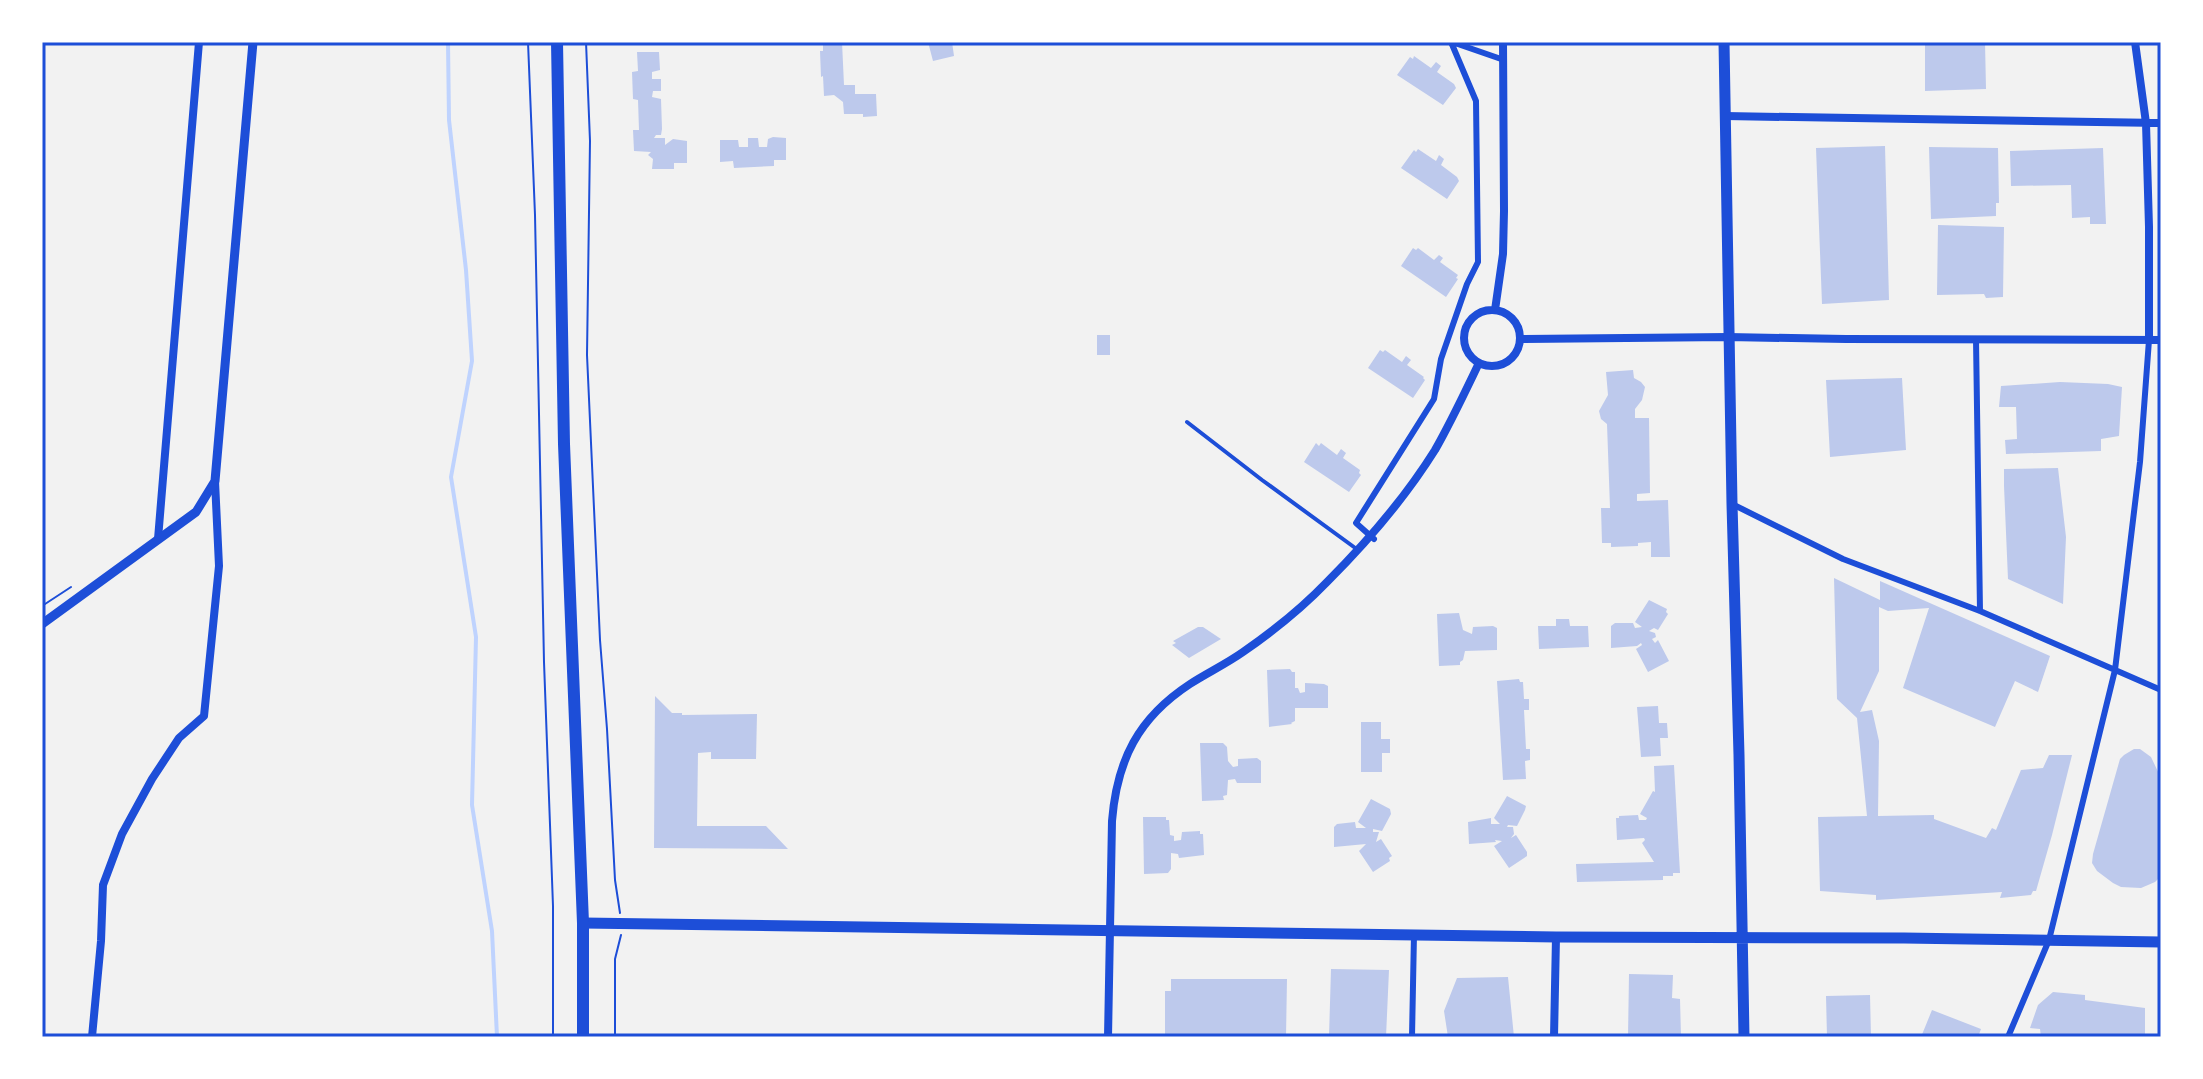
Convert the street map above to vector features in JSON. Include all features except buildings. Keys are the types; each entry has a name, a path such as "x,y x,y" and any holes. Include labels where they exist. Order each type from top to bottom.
{"main road":[{"path":"557,42 564,444 583,923 583,1037"},
{"path":"1724,42 1744,1037"},
{"path":"583,923 2161,942"}],"street":[{"path":"158,539 199,42"},
{"path":"92,1037 103,885 122,834 152,779 179,738 204,716 219,566 215,481 253,42"},
{"path":"1451,42 1504,60"},
{"path":"1372,537 1356,523 1434,399 1441,359 1467,284 1478,262 1476,101 1451,42"},
{"path":"1495,310 1503,254 1503,42"},
{"path":"2008,1037 2049,940 2115,670 2140,462 2149,340 2146,123 2135,42"},
{"path":"1725,116 2161,123"},
{"path":"1495,310 1513,320 1520,339 1513,356 1497,365 1479,363 1466,349 1464,340 1465,330 1476,315 1495,310"},
{"path":"1520,339 2161,340"},
{"path":"1976,339 1980,611"},
{"path":"1108,1037 1112,821 1114,795 1130,746 1164,704 1188,685 1242,653 1288,617 1372,537 1435,450 1479,363"},
{"path":"42,624 196,512 215,481"},
{"path":"1732,504 1843,559 1980,611 2161,690"},
{"path":"1412,1037 1414,934"},
{"path":"1554,1037 1556,937"}],"lane":[{"path":"1187,422 1358,550"}],"path":[{"path":"528,42 553,906 553,1037"},
{"path":"586,42 590,141 587,355 600,640 621,937 615,959 615,1037"}],"waterway":[{"path":"448,42 449,120 466,270 472,361 451,477 476,637 472,805 492,931 497,1037"}]}
